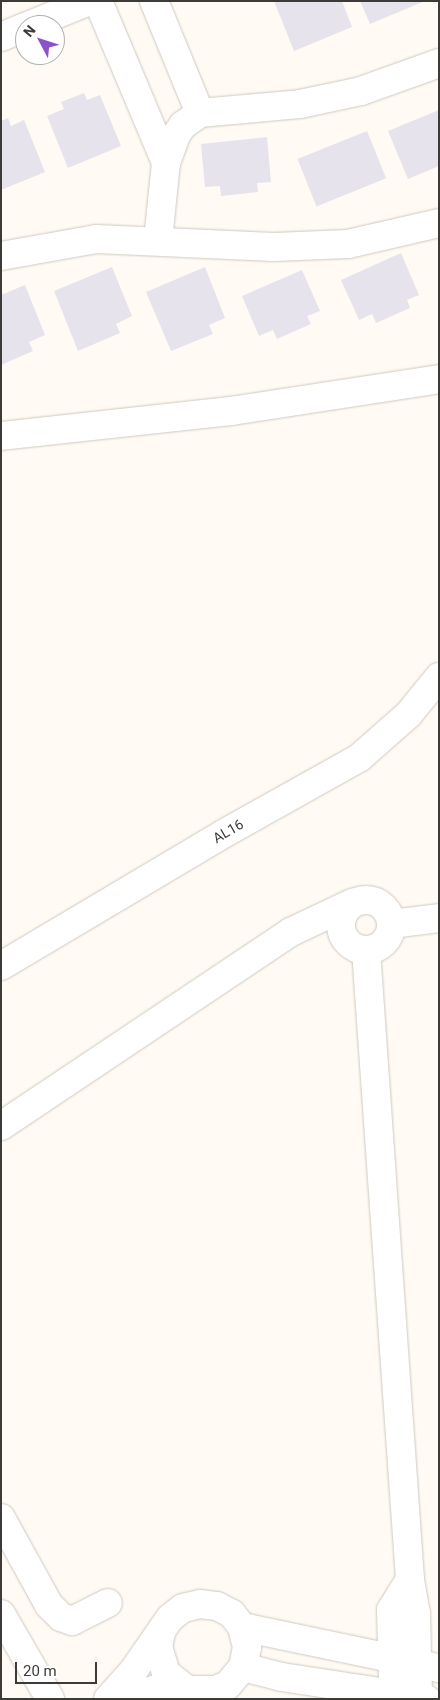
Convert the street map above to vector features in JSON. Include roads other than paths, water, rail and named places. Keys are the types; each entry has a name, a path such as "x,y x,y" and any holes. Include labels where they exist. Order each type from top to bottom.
{"street":[{"path":"46,15 59,7 89,1"},
{"path":"98,1 166,163"},
{"path":"154,1 200,113"},
{"path":"1,36 15,31"},
{"path":"158,240 166,163 176,135 183,125 200,113 300,104 361,91 439,64"},
{"path":"1,256 96,239 158,240 274,247 348,244 439,222"},
{"path":"1,436 231,411 439,379"},
{"name":"AL16","path":"1,966 223,834 359,758 408,715 439,677"},
{"path":"1,1126 291,932 352,903 374,900 387,910 392,924 381,945 366,950 350,945 342,932 342,916 352,903"},
{"path":"392,924 439,918"},
{"path":"366,950 410,1580 429,1666 412,1696"},
{"path":"1,1518 49,1605 61,1617 72,1621 108,1603"},
{"path":"410,1580 392,1610 393,1660 412,1696"},
{"path":"108,1699 161,1633 170,1618 184,1608 200,1604 224,1610 242,1627 429,1666"},
{"path":"1,1614 50,1699"},
{"path":"241,1680 247,1647 242,1627"},
{"path":"161,1633 160,1660 186,1691"},
{"path":"125,1699 186,1691 215,1690 241,1680 282,1677 412,1696"}]}
